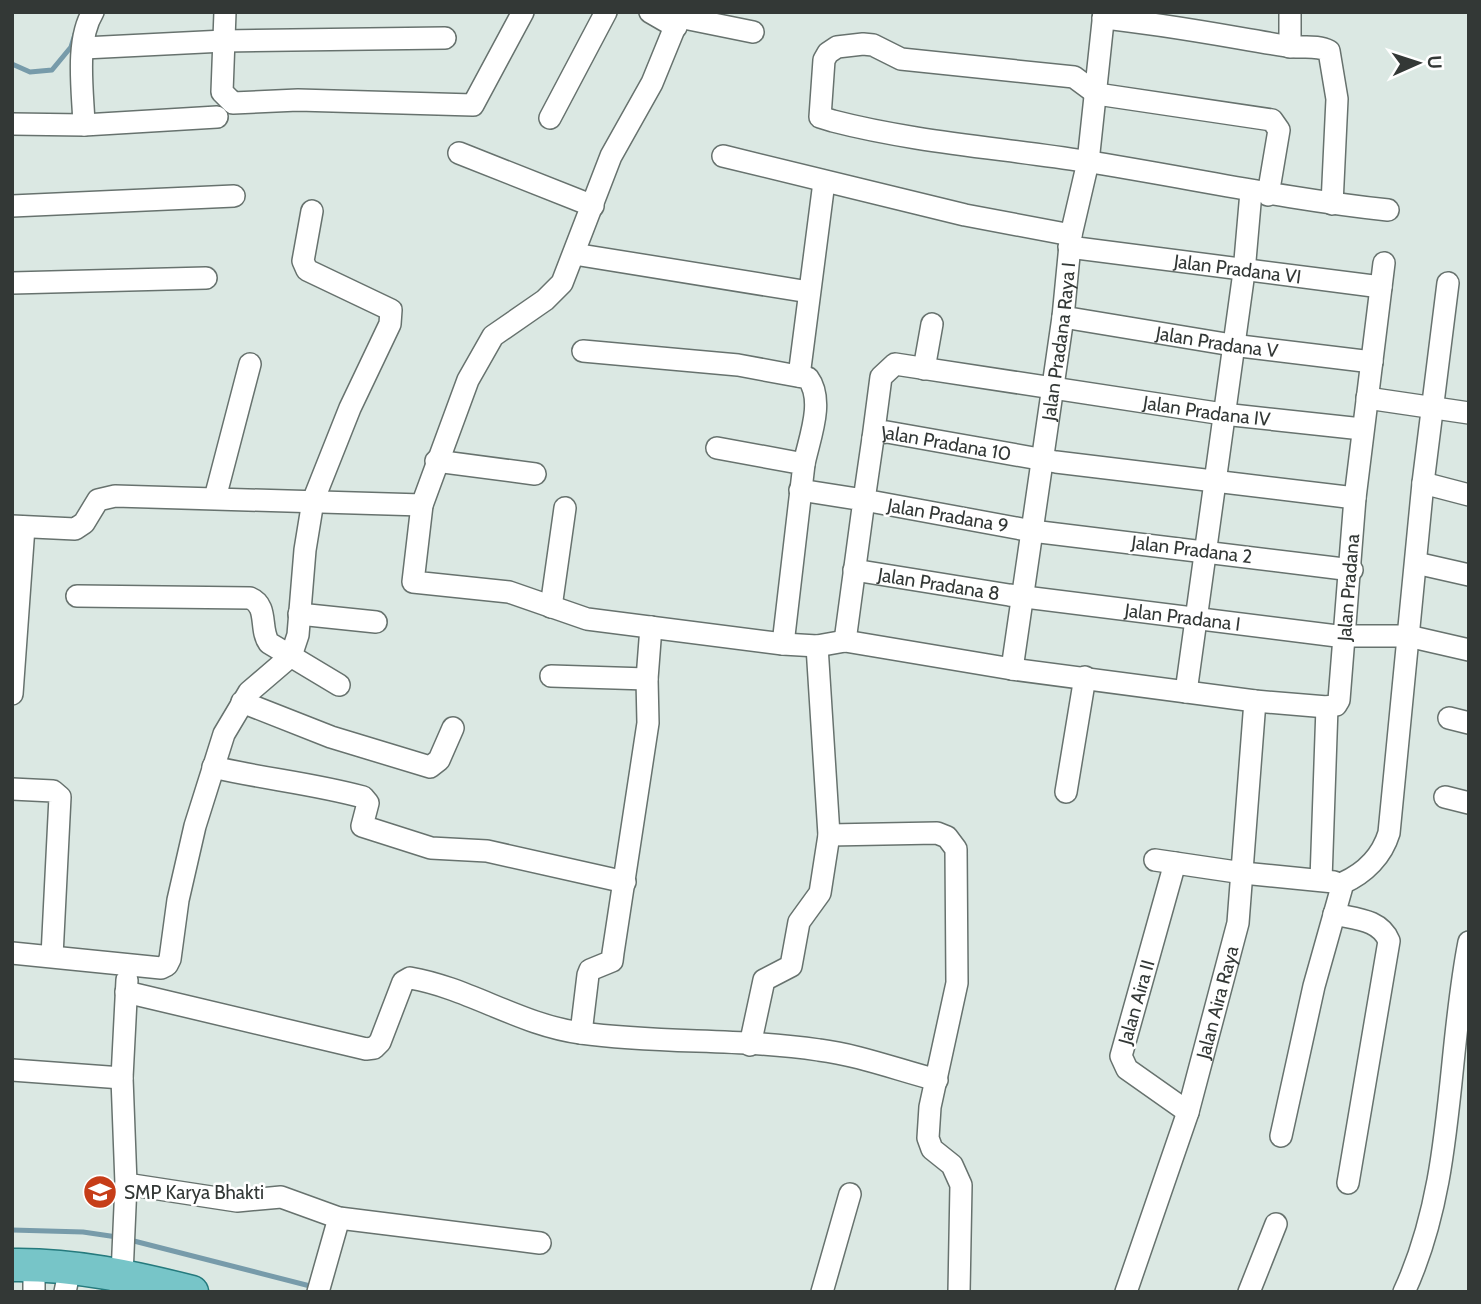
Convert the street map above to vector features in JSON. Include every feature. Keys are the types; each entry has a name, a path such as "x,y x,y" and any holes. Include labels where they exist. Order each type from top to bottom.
{"main road":[{"path":"27,1274 68,1280 123,1268 192,1292"}],"street":[{"path":"84,124 84,48 88,21 93,12"},
{"path":"225,12 222,92 233,103 298,100 473,105 523,12"},
{"path":"550,118 606,12"},
{"path":"650,12 754,33"},
{"path":"1290,12 1290,47"},
{"path":"1103,15 1187,27 1290,47 1321,47 1330,55 1337,99 1332,204"},
{"name":"Jalan Pradana Raya I","path":"1013,669 1063,317 1070,241 1088,162 1103,15"},
{"path":"679,19 652,83 611,156 562,283 486,344 468,380 422,505 412,575 416,584 509,592 587,619 783,644 817,646 845,641 1013,669 1255,701 1327,707"},
{"path":"84,48 224,41 445,38"},
{"path":"1186,692 1244,272 1259,194 1279,130 1272,120 1097,94 1074,77 901,59 873,45 836,47 824,60 820,117 857,127 1088,162 1259,194 1388,210"},
{"path":"12,124 84,124 217,117"},
{"path":"459,153 593,206"},
{"name":"Jalan Pradana VI","path":"723,156 1070,241 1244,272 1381,287"},
{"path":"799,376 824,182"},
{"path":"12,206 234,196"},
{"path":"12,953 161,968 167,965 170,959 178,900 204,792 224,734 242,702 258,682 291,656 296,643 313,501 350,408 390,324 391,310 307,270 303,261 312,211"},
{"path":"574,254 809,292"},
{"path":"1381,287 1384,263"},
{"path":"12,283 206,278"},
{"path":"1243,873 1343,883 1355,877 1379,856 1389,833 1423,483 1448,283"},
{"name":"Jalan Pradana","path":"1321,880 1327,707 1336,705 1339,700 1362,429 1381,287"},
{"name":"Jalan Pradana V","path":"1063,317 1232,345 1372,362"},
{"path":"924,369 932,324"},
{"path":"583,351 738,365 808,378 813,385 816,404 800,490 783,644"},
{"path":"215,498 250,364"},
{"name":"Jalan Pradana IV","path":"873,438 881,377 895,364 1223,414 1362,429"},
{"path":"1367,398 1433,408 1468,409"},
{"name":"Jalan Pradana 10","path":"845,641 873,438 879,433 887,432 1041,460 1355,498"},
{"path":"716,448 804,464"},
{"path":"436,461 535,474"},
{"path":"1423,483 1469,495"},
{"name":"Jalan Pradana 9","path":"800,490 1032,531"},
{"path":"12,694 18,526 75,529 84,523 98,500 107,497 422,505"},
{"path":"551,607 565,508"},
{"name":"Jalan Pradana 2","path":"1032,531 1352,570"},
{"path":"1416,563 1469,575"},
{"name":"Jalan Pradana 8","path":"854,570 1022,596"},
{"path":"77,596 250,598 256,601 261,610 266,640 338,685"},
{"name":"Jalan Pradana I","path":"1022,596 1344,636 1408,636 1469,650"},
{"path":"299,614 376,622"},
{"path":"581,1033 590,970 612,961 648,723 647,679 651,627"},
{"path":"750,1045 760,987 769,976 791,966 799,922 820,893 829,835 817,646"},
{"path":"551,676 647,679"},
{"path":"1066,792 1085,677"},
{"name":"Jalan Aira Raya","path":"1126,1292 1188,1112 1238,923 1255,701"},
{"path":"242,702 331,737 430,767 439,760 453,728"},
{"path":"213,767 255,777 308,782 363,797 368,803 362,826 431,848 487,851 625,882"},
{"path":"12,789 53,791 60,797 52,956"},
{"path":"1445,797 1469,803"},
{"path":"829,835 937,833 947,837 956,849 957,983 930,1107 928,1138 932,1149 957,1172 961,1185 958,1292"},
{"name":"Jalan Aira II","path":"1188,1112 1122,1063 1165,861 1243,873"},
{"path":"1281,1136 1314,986 1343,883"},
{"path":"1334,914 1378,925 1384,930 1389,941 1348,1183"},
{"path":"1404,1292 1421,1254 1438,1188 1456,1013 1469,942"},
{"path":"123,1268 127,1184 122,1078 129,966"},
{"path":"126,992 366,1049 374,1048 380,1042 403,982 410,978 473,997 541,1024 581,1033 817,1049 937,1080"},
{"path":"12,1070 122,1078"},
{"path":"127,1184 237,1201 281,1197 339,1218 540,1243"},
{"path":"822,1292 849,1194"},
{"path":"318,1292 339,1218"},
{"path":"1249,1292 1276,1224"}],"waterway":[{"path":"12,64 30,72 52,70 71,47 75,34"},
{"path":"12,1230 83,1232 117,1237"},
{"path":"130,1240 314,1287"}],"place":[{"name":"SMP Karya Bhakti","path":"100,1192"}]}
